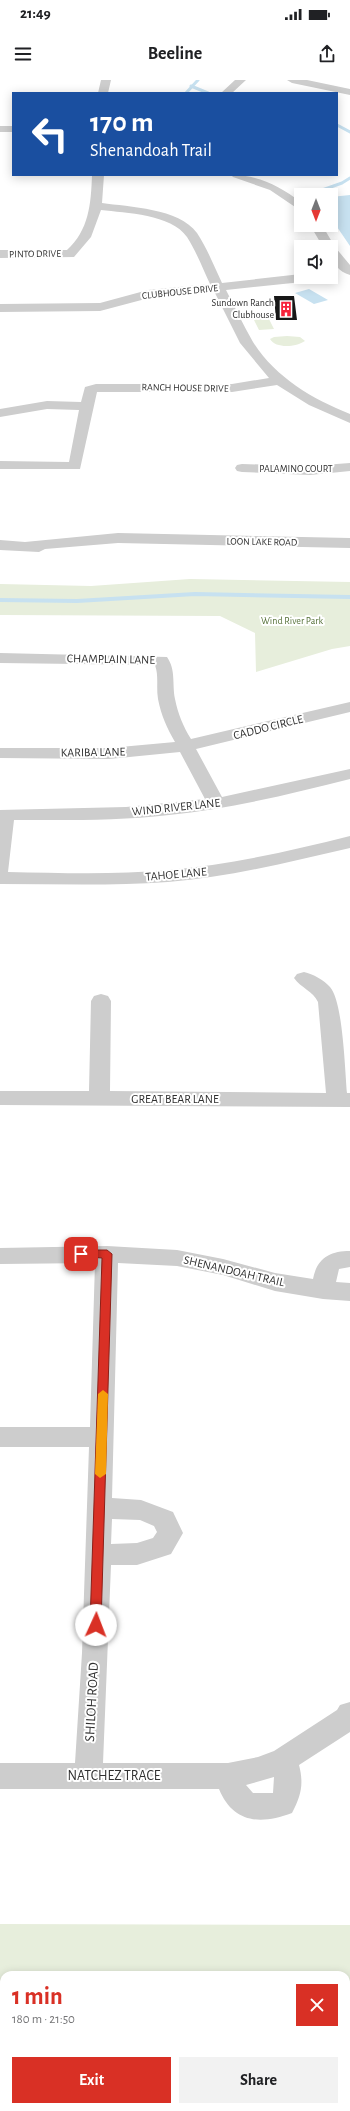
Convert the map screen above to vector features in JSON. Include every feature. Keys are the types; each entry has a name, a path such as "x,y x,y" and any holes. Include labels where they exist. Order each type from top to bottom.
{"street":[{"path":"103,92 106,80"},
{"path":"227,92 241,80"},
{"path":"292,80 350,92"},
{"path":"0,129 12,129"},
{"path":"98,176 97,206 152,213 175,222 191,234 247,343 280,381 333,412 350,420"},
{"path":"240,176 256,181 290,197 294,201"},
{"path":"256,181 266,176"},
{"name":"PINTO DRIVE","path":"0,254 70,254 79,247 88,234 97,206"},
{"path":"338,260 350,272"},
{"path":"338,274 350,272"},
{"name":"CLUBHOUSE DRIVE","path":"0,308 100,307 148,294 220,288 294,279"},
{"name":"RANCH HOUSE DRIVE","path":"86,406 90,390 104,387 232,388 280,381"},
{"path":"0,413 47,405 86,406 75,466 0,465"},
{"name":"PALAMINO COURT","path":"242,468 303,470 350,467"},
{"name":"LOON LAKE ROAD","path":"0,545 94,549 173,540 350,543"},
{"name":"CHAMPLAIN LANE","path":"0,658 161,660 166,673 166,697 171,719 216,803"},
{"name":"CADDO CIRCLE","path":"185,745 350,707"},
{"name":"KARIBA LANE","path":"0,753 97,753 145,751 185,745"},
{"name":"WIND RIVER LANE","path":"3,815 122,813 216,803 260,796 350,774"},
{"path":"0,870 3,815"},
{"name":"TAHOE LANE","path":"0,878 107,879 168,876 227,869 293,856 350,842"},
{"path":"304,978 323,991 328,1002 344,1100"},
{"path":"100,1098 101,1000"},
{"name":"GREAT BEAR LANE","path":"0,1098 344,1100"},
{"name":"SHENANDOAH TRAIL","path":"0,1256 107,1254 177,1258 223,1267 275,1282 350,1294"},
{"name":"SHILOH ROAD","path":"88,1776 98,1555 107,1254"},
{"path":"323,1290 328,1264 332,1260 350,1258"},
{"path":"0,1437 102,1437"},
{"path":"98,1555 136,1554 162,1546 170,1533 164,1519 141,1510 99,1508"},
{"name":"NATCHEZ TRACE","path":"0,1776 228,1776 258,1770 284,1760 347,1718 350,1714"},
{"path":"228,1776 237,1797 252,1806 267,1808 282,1804 288,1793 290,1781 284,1760"}],"green space":[{"path":"267,315 274,329 259,330 252,316"},
{"path":"274,337 300,337 305,341 297,345 281,346 270,339"},
{"name":"Wind River Park","path":"190,579 350,582 350,646 332,649 256,672 255,633 220,616 0,615 0,584 91,586"},
{"path":"0,1924 350,1925 350,1971 0,1971"}],"water":[{"path":"350,195 350,246 338,228 338,196"},
{"path":"309,289 328,300 314,304 295,293"}],"building":[{"path":"274,296 294,296 297,320 276,320"}],"waterway":[{"path":"192,86 198,80"},
{"path":"187,92 192,86"},
{"path":"192,86 206,92"},
{"path":"338,126 350,132"},
{"path":"328,188 342,183 350,178"},
{"path":"0,600 77,601 195,594 350,597"}],"slow traffic":[{"path":"100,1474 103,1394"}],"place":[{"name":"Sundown Ranch Clubhouse","path":"286,309"}],"route":[{"path":"81,1254 107,1254 96,1625"}]}
